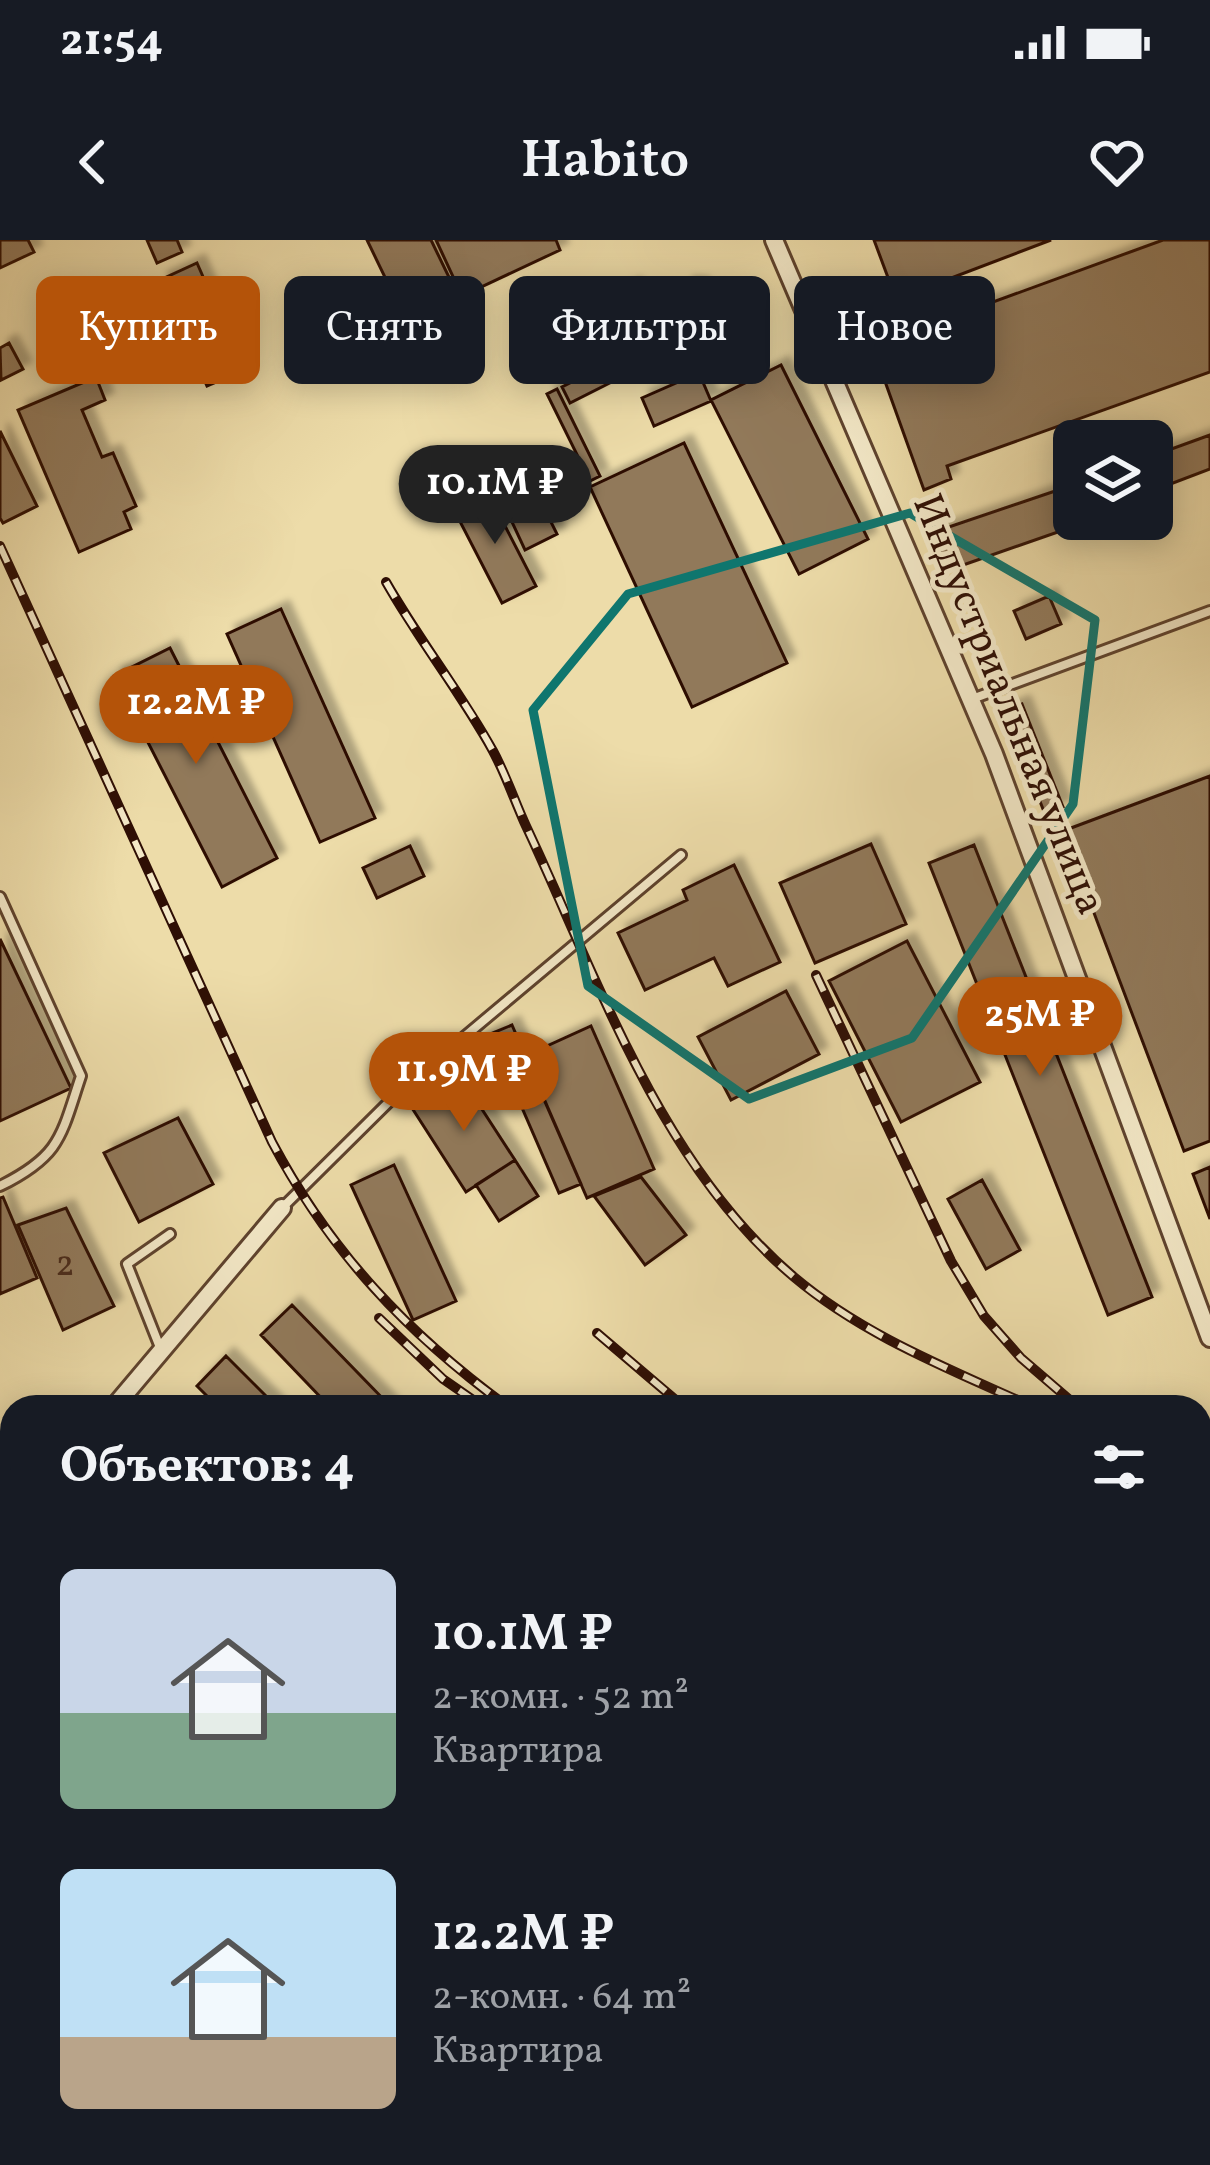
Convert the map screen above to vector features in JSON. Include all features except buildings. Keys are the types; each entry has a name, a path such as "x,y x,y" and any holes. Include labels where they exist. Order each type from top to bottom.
{"street":[{"name":"Индустриальная улица","path":"774,240 970,699 1203,1299 1210,1338"},
{"path":"124,1395 282,1208"}],"lane":[{"path":"970,699 1210,610"},
{"path":"282,1208 402,1089 681,855"},
{"path":"0,897 81,1076 56,1148 29,1172 0,1186"},
{"path":"161,1351 127,1264 170,1234"}],"highlighted area":[{"path":"910,513 1095,620 1073,804 912,1038 749,1099 588,986 533,710 628,594"}],"railway":[{"path":"0,546 272,1142 295,1182 374,1288 437,1350 492,1395"},
{"path":"386,582 493,751 637,1067 706,1181 747,1232 821,1298 909,1350 1007,1395"},
{"path":"816,975 951,1261 984,1316 1021,1358 1064,1395"},
{"path":"379,1318 466,1395"},
{"path":"597,1333 670,1395"}]}
